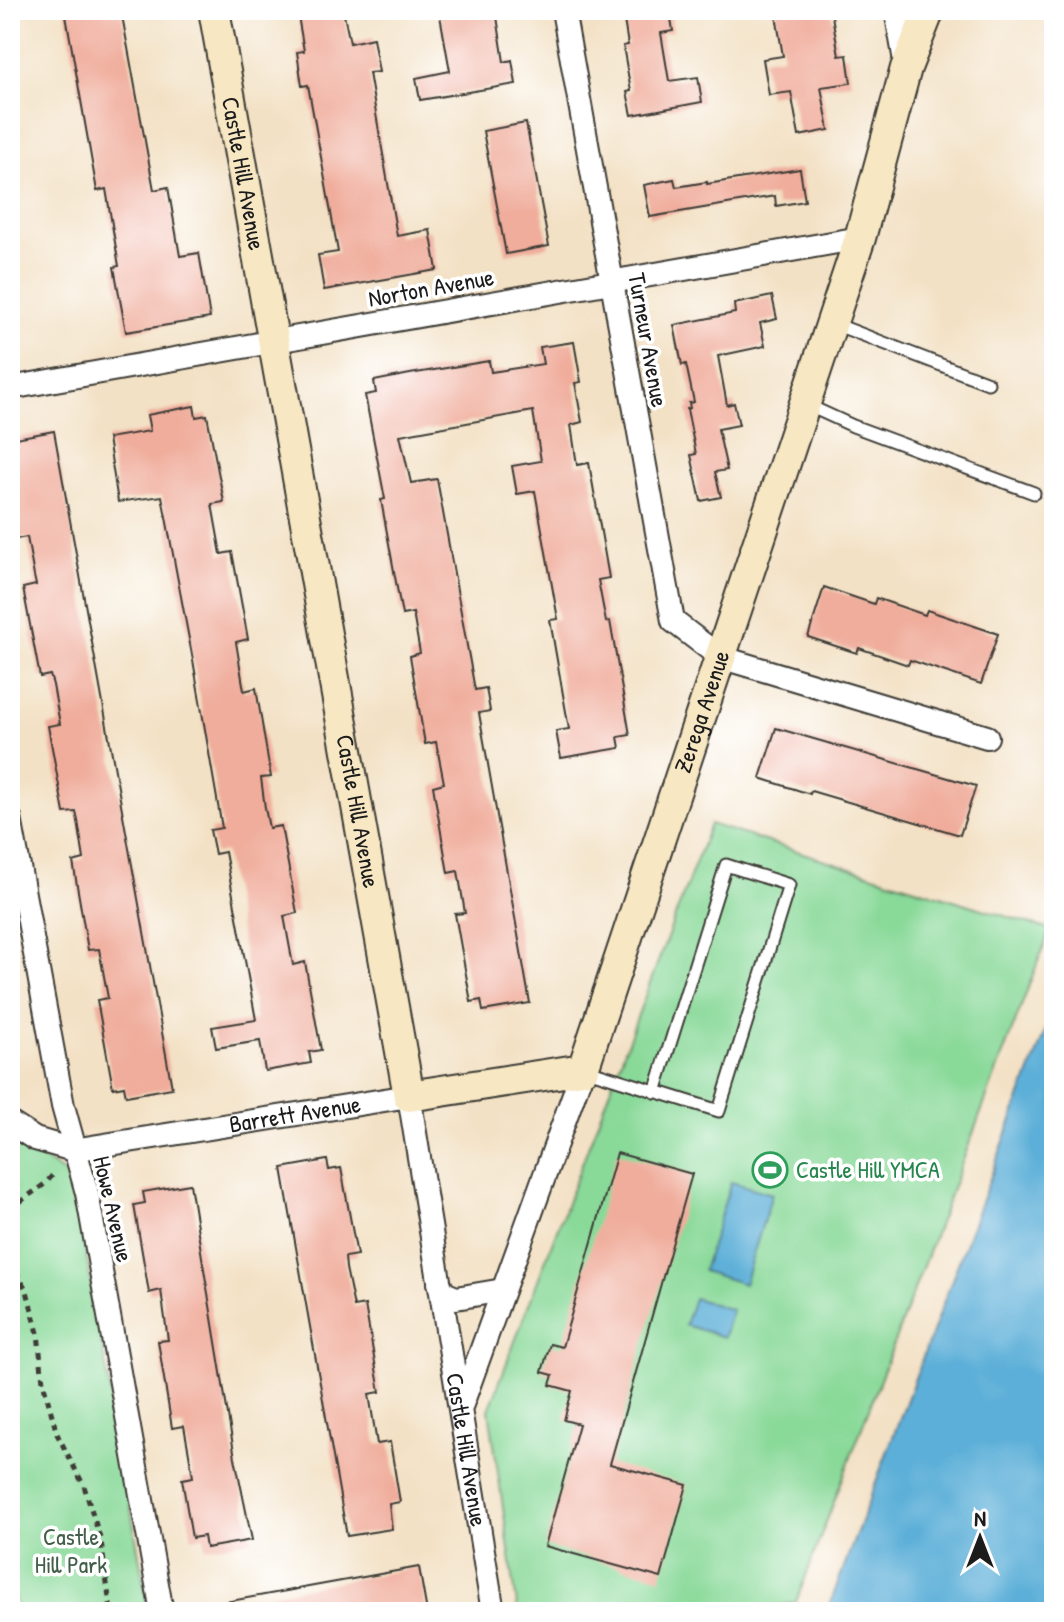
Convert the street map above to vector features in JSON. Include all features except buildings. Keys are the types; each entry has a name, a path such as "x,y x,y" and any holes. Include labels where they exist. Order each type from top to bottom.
{"street":[{"name":"Castle Hill Avenue","path":"214,10 409,1096 493,1612"},
{"name":"Turneur Avenue","path":"563,10 673,621 720,657"},
{"path":"896,10 906,68"},
{"name":"Zerega Avenue","path":"460,1408 583,1069 860,238 906,68 929,10"},
{"name":"Norton Avenue","path":"10,388 860,238"},
{"path":"720,657 987,737"},
{"name":"Howe Avenue","path":"10,818 63,1106 87,1193 162,1612"},
{"name":"Barrett Avenue","path":"10,1123 35,1139 73,1150 583,1069"},
{"path":"439,1283 444,1293 456,1298 503,1290"}],"lane":[{"path":"832,322 988,383"},
{"path":"804,404 853,426 1034,493"},
{"path":"583,1069 655,1092 719,1111 789,885 726,865 655,1092"}],"path":[{"path":"10,1209 46,1183 55,1172"},
{"path":"10,1261 27,1291 38,1333 46,1395 57,1434 84,1486 101,1541 111,1612"}],"green space":[{"name":"Castle Hill YMCA","path":"710,824 1050,930 796,1602 750,1612 518,1612 489,1410"},
{"name":"Castle Hill Park","path":"10,1139 73,1181 149,1612 19,1612 10,1586"}],"water":[{"path":"1054,1008 1054,1612 827,1612"},
{"path":"731,1182 772,1194 744,1284 703,1271"},
{"path":"694,1298 732,1310 724,1337 685,1325"}],"place":[{"name":"Castle Hill YMCA","path":"770,1170"}]}
